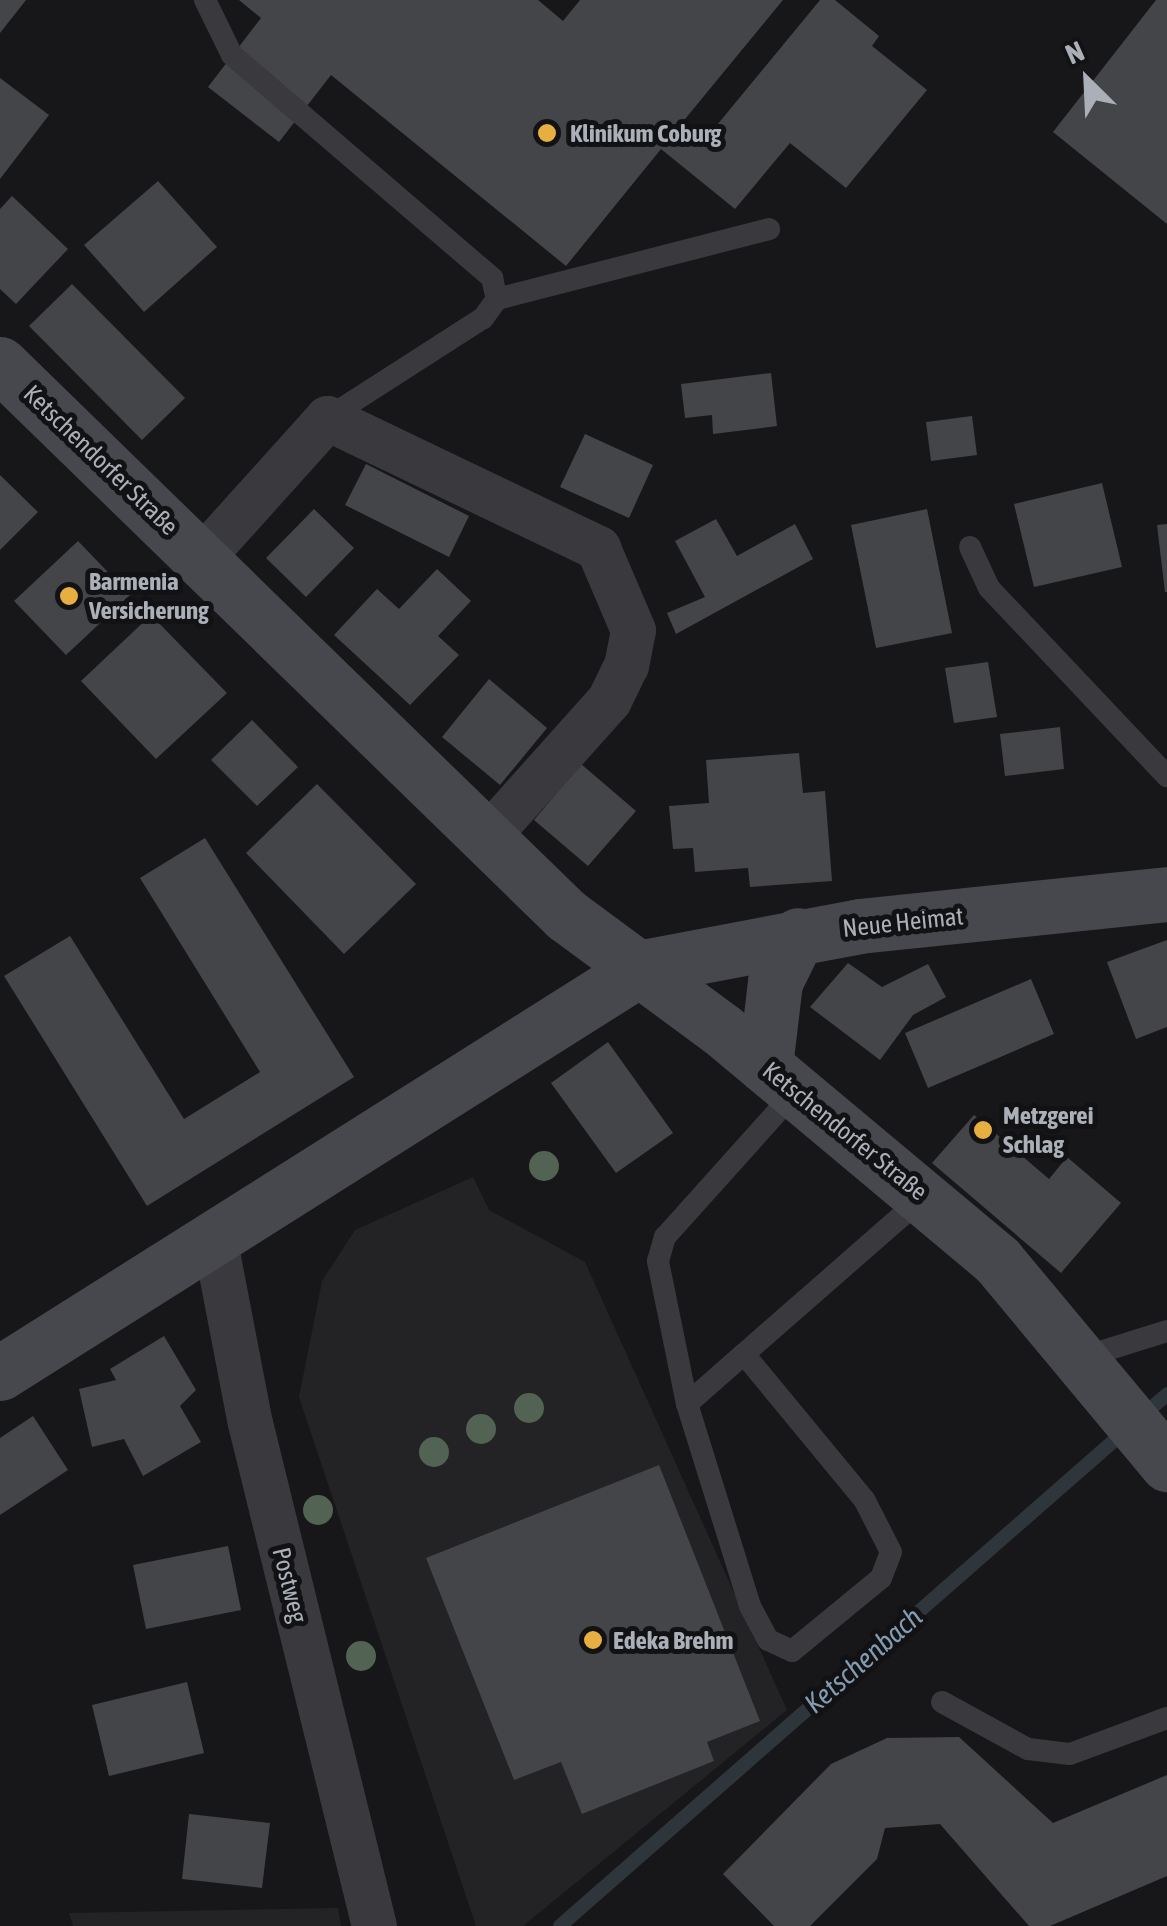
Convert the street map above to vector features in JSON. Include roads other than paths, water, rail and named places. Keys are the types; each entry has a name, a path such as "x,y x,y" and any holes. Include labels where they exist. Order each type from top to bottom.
{"street":[{"name":"Ketschendorfer Straße","path":"0,364 202,556 566,914 643,967 925,1195 1084,1356 1146,1435"},
{"path":"202,556 327,418 586,539 623,592 634,630 609,700 488,834"},
{"name":"Neue Heimat","path":"643,967 798,934 1167,894"},
{"path":"781,1078 774,982 798,934"},
{"path":"0,1373 215,1242 643,967"},
{"name":"Postweg","path":"215,1242 250,1423 374,1926"}],"lane":[{"path":"205,0 232,55 492,278 497,299"},
{"path":"327,418 483,318 497,299 769,229"},
{"path":"970,547 989,588 1167,776"},
{"path":"744,1354 865,1502 891,1552 880,1578 792,1652 768,1640 750,1606 686,1404 658,1261 665,1236 781,1078"},
{"path":"686,1404 925,1195"},
{"path":"1084,1356 1167,1331"},
{"path":"942,1702 1028,1749 1070,1754 1167,1718"}],"waterway":[{"name":"Ketschenbach","path":"1141,1417 1167,1394"},
{"name":"Ketschenbach","path":"560,1926 1125,1431"}],"place":[{"name":"Klinikum Coburg","path":"547,133"},
{"name":"Barmenia Versicherung","path":"69,596"},
{"name":"Metzgerei Schlag","path":"983,1130"},
{"name":"Edeka Brehm","path":"593,1640"}]}
